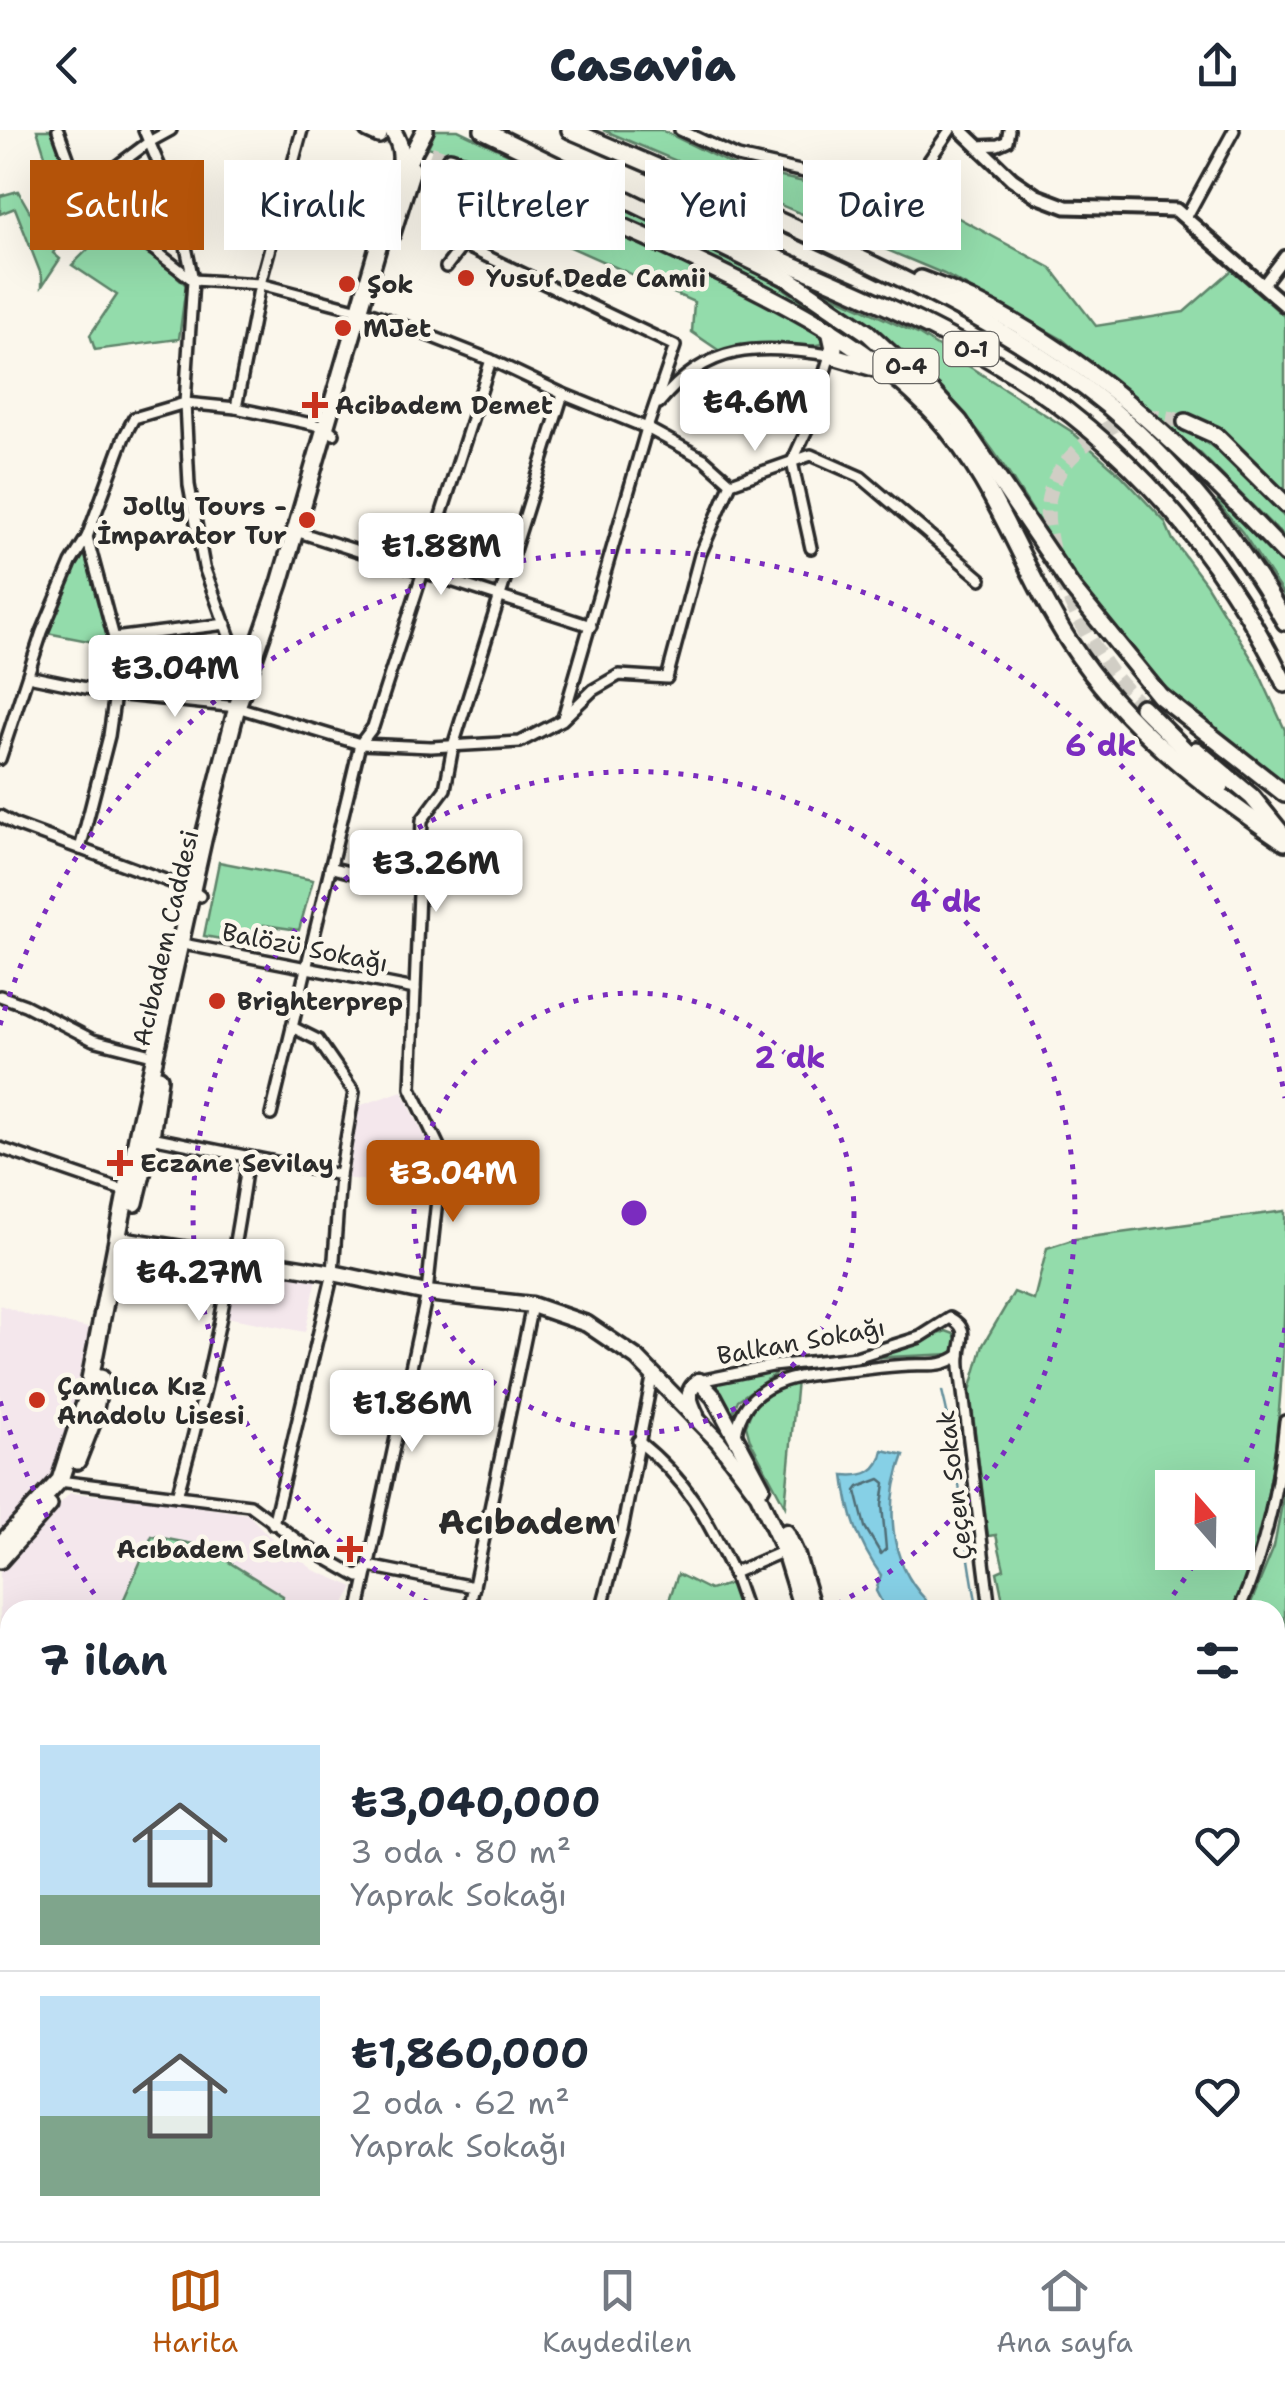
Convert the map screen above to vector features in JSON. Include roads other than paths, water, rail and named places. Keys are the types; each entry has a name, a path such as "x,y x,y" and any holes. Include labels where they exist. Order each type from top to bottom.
{"main road":[{"name":"O-1","path":"483,130 544,160"},
{"name":"O-1","path":"570,130 847,252 946,300 1008,336 1107,406 1161,457 1220,524 1285,622"},
{"path":"380,132 399,140 401,166"},
{"name":"Acıbadem Caddesi","path":"401,176 421,138"},
{"name":"Acıbadem Caddesi","path":"362,312 421,138"},
{"name":"O-1","path":"625,194 852,290 966,346 1039,390 1128,464 1194,537 1247,612 1285,684"},
{"name":"O-4","path":"625,200 788,279 868,334 901,362 958,421 1074,589 1160,696 1285,794"},
{"path":"625,225 830,330 888,372 935,414 970,462 1068,641 1122,711 1285,840"},
{"name":"Acıbadem Caddesi","path":"0,1545 64,1482 86,1400 158,1058 241,709 302,533 379,250"},
{"path":"847,252 952,290 1067,358 1173,443 1285,554"},
{"path":"830,330 834,348 830,354 888,372"},
{"path":"1186,422 1215,435 1285,504"},
{"name":"Acıbadem Caddesi","path":"241,709 253,654 330,430"},
{"path":"1196,770 1142,707 1252,797 1285,840"},
{"name":"Acıbadem Caddesi","path":"0,1560 64,1482 92,1424 151,1137 158,1058 188,944 196,893"},
{"path":"127,1240 333,1273 427,1293 532,1305 587,1324 653,1373 697,1418 758,1494 784,1551 799,1600"},
{"path":"668,1390 698,1381"},
{"path":"697,1418 688,1394 698,1381"},
{"path":"698,1381 714,1397 798,1556 810,1600"}],"street":[{"path":"58,130 69,160"},
{"path":"144,130 178,210 193,280 185,403 189,485 197,540 244,687"},
{"path":"125,160 171,130"},
{"path":"236,408 260,284 302,130"},
{"path":"680,130 738,157 888,191 908,190 950,130"},
{"path":"961,130 1012,180 1037,196 1066,206 1176,210 1285,305"},
{"path":"978,146 998,146 1007,141 1009,130"},
{"path":"1187,216 1234,130"},
{"path":"446,267 463,245 675,346 562,720"},
{"path":"154,250 193,280 260,284 362,312 491,360 648,428 704,459 731,483"},
{"path":"1262,285 1285,256"},
{"path":"648,428 666,395 688,373 720,354 750,350 830,354 792,462 811,548"},
{"path":"271,1116 360,744 373,727 491,360"},
{"path":"361,1600 427,1293 442,1153 410,1088 422,820 445,789 453,746 563,394"},
{"path":"0,758 42,632 71,563 87,537 134,418 185,403 236,408 330,430"},
{"path":"28,676 115,694 241,709 360,744 453,746 520,742 562,720 593,690 619,674 667,678 700,554 731,483 812,455 861,477 981,579"},
{"path":"302,533 592,626"},
{"path":"80,849 109,736 115,694 114,638 87,537"},
{"path":"114,638 226,624"},
{"path":"234,649 253,654"},
{"path":"0,816 196,893"},
{"path":"330,867 388,883 418,885"},
{"name":"Balözü Sokağı","path":"188,944 414,989"},
{"path":"0,996 93,1040 158,1058"},
{"path":"273,1524 333,1273 340,1175 354,1092 318,1040 292,1027"},
{"path":"151,1137 340,1175"},
{"path":"0,1148 128,1192"},
{"path":"177,1496 234,1257 248,1158"},
{"path":"472,1600 532,1305"},
{"name":"Balkan Sokağı","path":"698,1381 772,1366 856,1356 920,1337 950,1318 962,1324"},
{"name":"Çeçen Sokak","path":"962,1324 965,1334 960,1355 989,1600"},
{"name":"Balkan Sokağı","path":"736,1442 738,1420 748,1401 791,1378 882,1367 938,1366 960,1355"},
{"path":"604,1599 622,1531 653,1373"},
{"path":"1244,1600 1273,1512 1285,1421"},
{"path":"638,1442 669,1466 695,1497 734,1572 742,1600"},
{"path":"64,1482 250,1505 273,1524 359,1577 369,1566"},
{"path":"734,1572 784,1551"},
{"path":"369,1566 474,1587"}],"water":[{"path":"883,1450 904,1455 894,1493 894,1531 904,1568 926,1600 881,1600 876,1591 881,1575 856,1528 844,1475 870,1471"}],"waterway":[{"path":"942,1391 976,1600"}],"tunnel":[{"path":"387,138 450,160"},
{"path":"1142,707 1106,666 1073,607 1049,535 1050,493 1056,477 1072,456 1115,424 1147,416 1186,422"}],"place":[{"name":"Yusuf Dede Camii","path":"466,278"},
{"name":"Şok","path":"347,284"},
{"name":"MJet","path":"343,328"},
{"name":"Acibadem Demet","path":"315,405"},
{"name":"Jolly Tours - İmparator Tur","path":"307,520"},
{"name":"Brighterprep","path":"217,1001"},
{"name":"Eczane Sevilay","path":"120,1163"},
{"name":"Çamlıca Kız Anadolu Lisesi","path":"37,1400"},
{"name":"Acıbadem Selma","path":"350,1549"}],"district":[{"name":"Acıbadem","path":"527,1521"}]}
